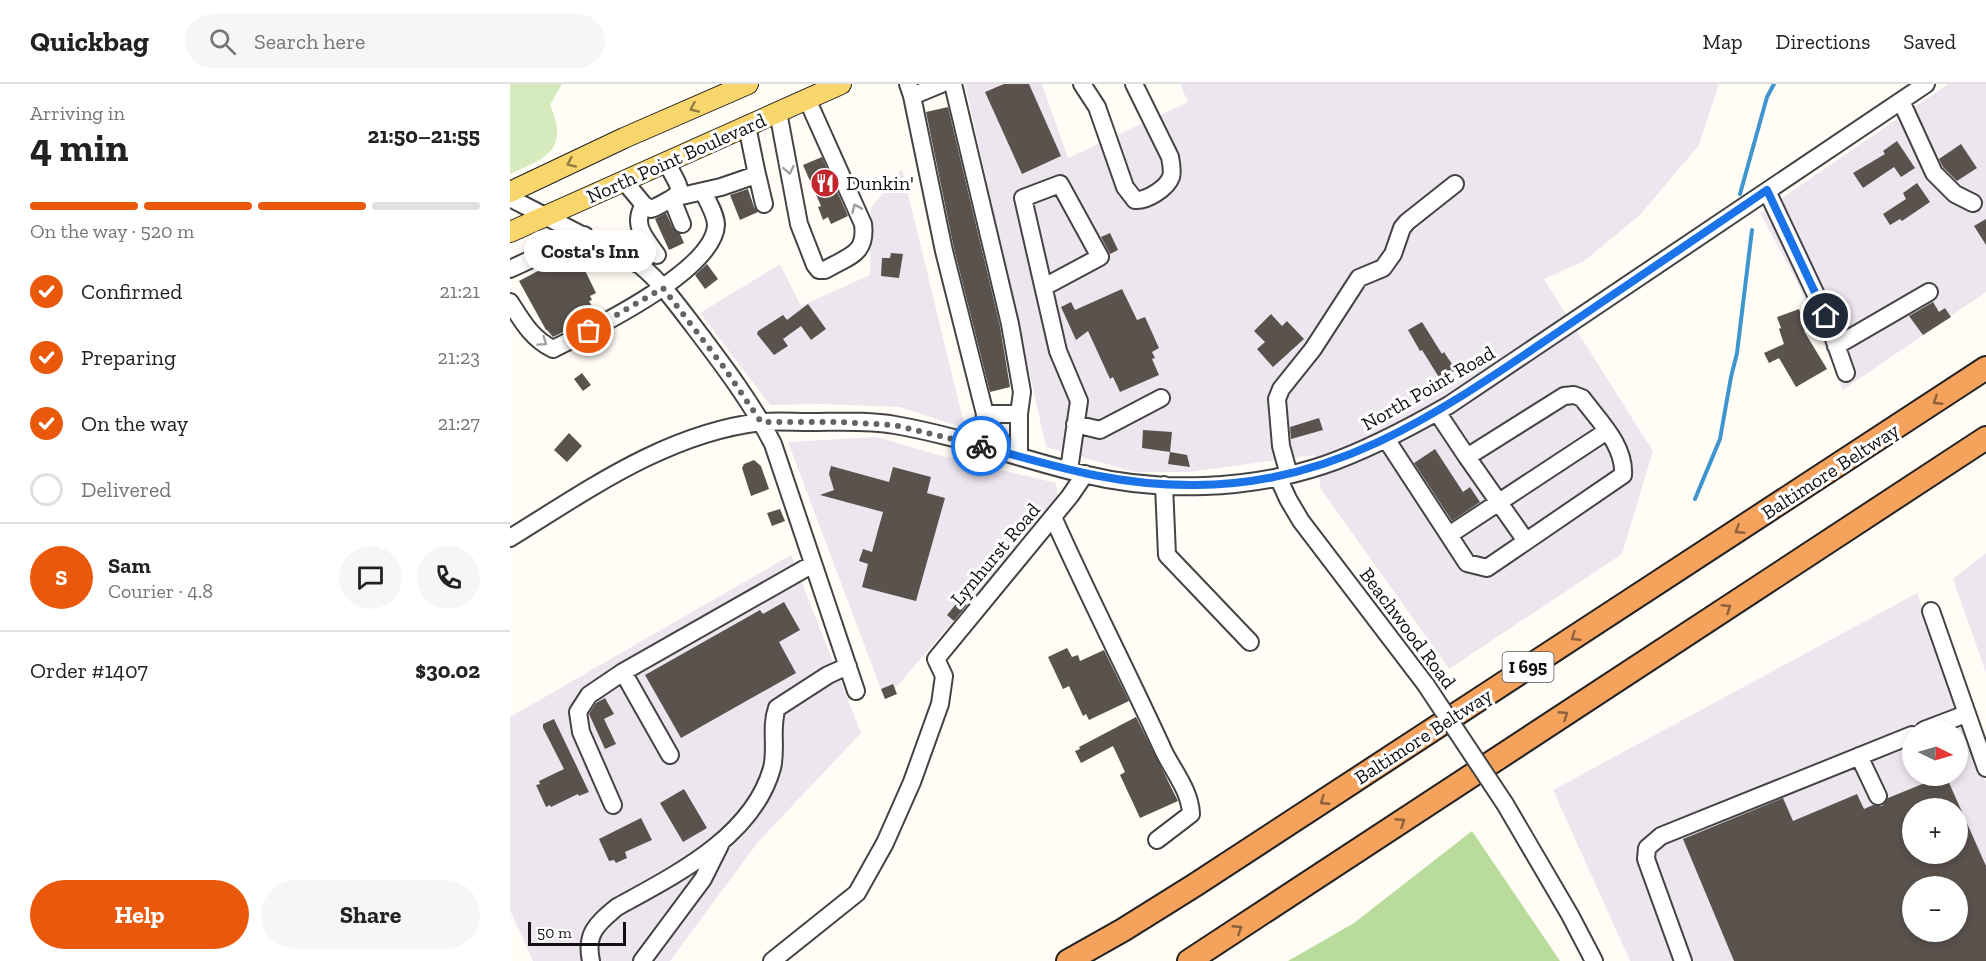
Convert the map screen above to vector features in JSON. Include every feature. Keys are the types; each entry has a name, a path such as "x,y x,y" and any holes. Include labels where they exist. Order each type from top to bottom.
{"highway":[{"name":"Baltimore Beltway","path":"1068,961 1205,879 1986,368"},
{"path":"1189,961 1986,438"}],"main road":[{"name":"North Point Boulevard","path":"510,192 722,89 748,84"},
{"name":"North Point Boulevard","path":"510,232 841,84"}],"street":[{"path":"942,84 910,90 944,251 985,414 982,446"},
{"path":"953,84 1010,324 1022,392 1018,456"},
{"path":"1082,84 1096,107 1125,187 1135,200 1140,200 1163,187 1172,175 1172,168 1170,157 1134,84"},
{"name":"North Point Road","path":"510,538 638,461 679,443 734,427 761,422 894,425 1077,472 1115,480 1164,485 1228,484 1283,476 1324,465 1386,439 1437,412 1926,84"},
{"path":"778,112 799,224 815,265 819,270 825,270 860,250 864,238 863,224 807,99"},
{"path":"1901,101 1934,173 1955,194 1973,203"},
{"path":"747,126 764,204"},
{"path":"666,162 679,186 679,192 674,198"},
{"path":"624,181 644,205 651,209 674,198 753,176 756,170"},
{"path":"1044,286 1100,257 1060,184 1023,198 1058,351 1079,400 1075,424 1077,472"},
{"name":"Beachwood Road","path":"1455,184 1407,222 1402,228 1394,254 1383,268 1359,278 1313,349 1281,389 1277,399 1283,476 1288,499 1301,521 1426,685 1504,804 1570,915 1594,961"},
{"path":"1767,190 1826,316 1846,373"},
{"path":"510,302 529,331 542,344 553,350 589,331 663,288 695,261 713,237 716,226 715,217 703,191"},
{"path":"510,198 640,265 663,288 723,366 761,422 772,444 856,691"},
{"path":"674,198 682,224"},
{"path":"644,205 639,216 639,230 657,255"},
{"path":"510,269 584,235"},
{"path":"1836,346 1929,292"},
{"path":"1386,439 1467,563 1487,568 1623,475 1624,464 1619,447 1582,398 1574,395 1564,396 1467,457"},
{"path":"1075,424 1100,430 1161,398"},
{"path":"1437,412 1526,542"},
{"path":"985,414 1019,414"},
{"path":"1449,535 1606,431"},
{"name":"Lynhurst Road","path":"772,961 857,893 885,843 912,782 940,704 944,676 936,659 1053,517 1077,472"},
{"path":"1164,485 1167,555 1250,642"},
{"path":"1053,517 1169,762 1191,801 1191,814 1157,840"},
{"path":"613,805 581,732 578,712 589,695 623,672 813,564"},
{"path":"1931,611 1986,768"},
{"path":"591,961 589,944 591,935 606,916 617,907 693,863 722,842 746,815 766,785 772,766 777,708 828,675 848,666"},
{"path":"623,672 670,755"},
{"path":"1950,720 1966,714"},
{"path":"1683,961 1646,859 1647,848 1651,843 1661,836 1727,808 1902,739"},
{"path":"1859,756 1878,796"},
{"path":"642,961 704,879 722,842"}],"shaded area":[{"path":"965,84 1042,84 1068,158 1188,102 1180,84 1719,84 1699,145 1640,215 1584,261 1544,279 1653,451 1622,554 1449,669 1321,489 1315,455 1188,472 1135,472 1046,447"},
{"path":"1948,84 1986,84 1986,292 1843,390 1798,284 1760,213"},
{"path":"902,169 965,428 900,407 770,405 700,313 780,264 801,306 870,275 871,208"},
{"path":"877,437 938,455 1056,483 1058,500 885,700 788,442"},
{"path":"1986,553 1986,673 1953,579"},
{"path":"791,555 861,733 758,842 670,961 533,961 510,910 510,717"},
{"path":"1917,593 1963,720 1902,720 1902,786 1968,786 1968,733 1986,782 1986,961 1630,961 1553,790"}],"green space":[{"path":"510,84 562,84 550,105 556,120 556,142 544,157 510,174"},
{"path":"1472,831 1560,961 1288,961 1354,923"}],"building":[{"path":"1004,84 1029,84 1061,156 1022,174 985,92"},
{"path":"948,107 1000,326 1010,387 990,392 954,249 926,112"},
{"path":"1897,141 1915,168 1901,177 1894,167 1863,188 1853,173 1885,154 1883,151"},
{"path":"1961,144 1977,168 1957,181 1943,167 1939,159"},
{"name":"Dunkin'","path":"822,157 848,216 831,224 828,217 823,220 818,207 821,206 803,165"},
{"path":"1917,183 1930,202 1902,221 1900,219 1890,225 1883,214 1906,199 1903,193"},
{"path":"748,189 758,212 740,220 730,195"},
{"path":"666,213 684,243 669,250 655,219"},
{"path":"1986,219 1986,245 1974,226"},
{"path":"1110,233 1118,250 1110,254 1101,237"},
{"path":"572,253 575,258 578,256 596,293 590,296 592,300 589,301 597,315 553,337 546,330 519,281"},
{"path":"891,253 903,254 899,278 881,276 882,258 890,258"},
{"path":"707,264 718,279 705,289 695,275"},
{"path":"1122,289 1137,320 1145,317 1159,348 1152,352 1155,358 1152,359 1159,375 1120,392 1113,377 1110,379 1088,331 1076,340 1061,307 1071,302 1075,310"},
{"path":"1933,302 1939,312 1945,308 1951,317 1923,335 1909,316"},
{"path":"808,304 826,329 811,340 801,326 783,339 788,346 774,355 757,334 758,331 783,315 787,320"},
{"path":"1799,309 1807,330 1804,331 1827,369 1796,387 1779,358 1769,363 1764,353 1784,344 1777,317"},
{"path":"1271,314 1282,326 1287,321 1304,339 1273,367 1257,349 1265,342 1254,331"},
{"path":"1422,322 1442,354 1444,352 1456,370 1440,379 1408,330"},
{"path":"582,373 591,385 583,391 574,379"},
{"path":"1319,418 1323,430 1291,439 1290,427"},
{"path":"1143,430 1172,432 1170,452 1142,448"},
{"path":"569,433 582,446 567,462 554,450"},
{"path":"1435,449 1463,492 1470,487 1480,502 1452,521 1414,463"},
{"path":"1170,452 1187,455 1190,467 1168,464"},
{"path":"754,460 761,466 769,489 751,496 742,468 744,464"},
{"path":"831,466 889,482 893,467 931,477 927,493 945,498 916,601 862,587 868,564 859,561 863,549 872,552 883,512 820,495 834,490 829,474"},
{"path":"780,509 785,521 772,526 767,513"},
{"path":"960,599 967,605 954,621 947,615"},
{"path":"784,602 800,630 779,642 796,673 681,738 645,675 760,610 763,614"},
{"path":"1067,648 1072,657 1078,655 1080,661 1104,650 1129,701 1089,720 1086,714 1083,716 1069,686 1063,689 1048,657"},
{"path":"893,684 897,694 885,699 881,689"},
{"path":"605,698 614,714 604,719 616,744 605,749 589,714 596,703"},
{"path":"1136,717 1178,801 1140,818 1120,775 1125,772 1113,746 1081,763 1075,751"},
{"path":"554,719 589,792 546,807 536,785 540,784 539,781 564,769 543,728 543,724"},
{"path":"1917,786 1950,786 1956,798 1902,798 1902,864 1968,864 1968,826 1986,866 1986,961 1734,961 1683,839 1783,798 1793,821 1857,794 1864,809 1873,805 1882,806 1888,798"},
{"path":"684,789 707,828 683,842 660,803"},
{"path":"641,818 652,840 625,852 627,858 616,863 614,860 609,861 599,839"}],"waterway":[{"path":"1740,194 1767,97 1774,84"},
{"path":"1695,499 1720,439 1737,353 1752,230"}],"way so far":[{"path":"589,331 663,288 723,366 761,422 894,425 981,446"}],"place":[{"name":"Dunkin'","path":"825,183"},
{"name":"Costa's Inn","path":"589,331"}],"route":[{"path":"981,446 1084,474 1164,485 1228,484 1254,481 1324,465 1386,439 1449,405 1767,190 1826,316"}]}
